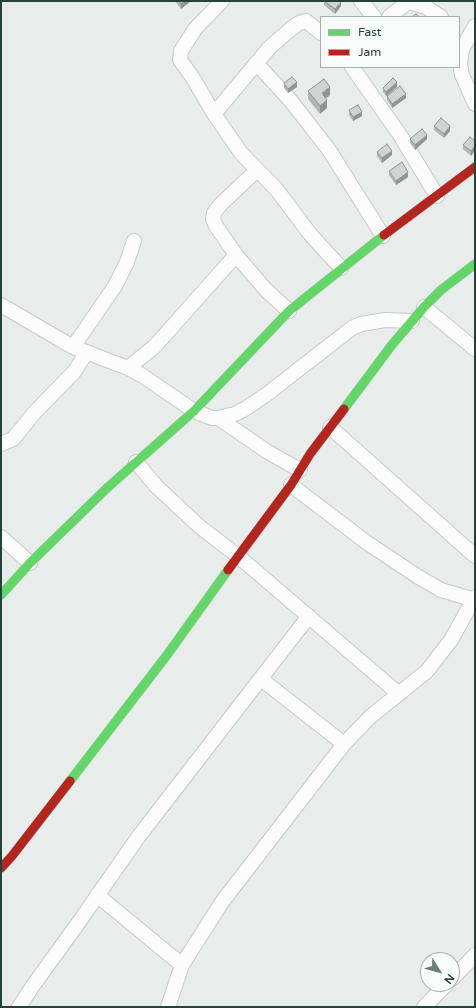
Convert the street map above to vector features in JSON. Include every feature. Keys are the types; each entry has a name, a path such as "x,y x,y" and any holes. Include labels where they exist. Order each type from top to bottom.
{"street":[{"path":"222,1 195,30 181,50 179,58 200,88 214,114 241,153 277,190 310,234 340,268"},
{"path":"360,1 373,16"},
{"path":"390,16 407,4 413,3 426,7 439,16"},
{"path":"214,114 256,63 280,38 299,23 306,21 320,31"},
{"path":"475,26 463,36 461,57 461,72 475,104"},
{"path":"256,63 291,101 328,150 383,236"},
{"path":"353,68 400,135 437,196"},
{"path":"1,595 30,563 107,488 194,411 289,311 340,268 475,168"},
{"path":"257,170 220,204 213,216 216,226 236,255 266,290 289,311"},
{"path":"73,347 115,286 127,262 134,242"},
{"path":"128,368 155,346 236,255"},
{"path":"1,868 12,856 167,655 238,556 291,486 300,470 330,427 412,322 441,290 475,264"},
{"path":"1,305 73,347 128,368 166,390 194,411 212,418 235,414 245,409 357,326 374,321 385,320 412,322"},
{"path":"424,307 475,349"},
{"path":"1,444 13,439 35,412 74,372 87,352"},
{"path":"218,418 268,452 300,470"},
{"path":"330,427 475,556"},
{"path":"136,462 156,486 200,527 238,556 398,694"},
{"path":"168,1007 182,965 222,902 344,744 370,717 427,671 451,640 474,599 441,590 417,576 366,542 291,486"},
{"path":"1,538 30,563"},
{"path":"19,1007 79,922 96,895 139,836 309,616"},
{"path":"261,679 344,744"},
{"path":"96,895 182,965"},
{"path":"460,971 475,955"},
{"path":"424,1007 439,992"}],"building":[{"path":"324,1 339,1 341,2 335,9"},
{"path":"292,77 297,82 288,89 284,83"},
{"path":"393,78 397,82 386,92 383,88"},
{"path":"324,79 330,87 322,93 327,100 320,106 308,91"},
{"path":"400,86 406,94 392,104 387,96"},
{"path":"358,105 362,112 353,117 349,110"},
{"path":"441,118 450,126 444,134 434,126"},
{"path":"422,129 427,135 415,145 410,139"},
{"path":"470,137 475,141 475,146 471,151 463,145"},
{"path":"387,144 392,151 382,158 377,152"},
{"path":"402,162 408,172 396,181 389,171"}],"traffic: fast":[{"path":"1,595 30,563 107,488 194,411 289,311 384,235"},
{"path":"344,409 391,346 424,307 441,290 475,264"},
{"path":"70,781 167,655 228,570"}],"traffic: jam":[{"path":"384,235 475,167"},
{"path":"228,570 291,485 310,454 344,409"},
{"path":"1,868 70,781"}]}
